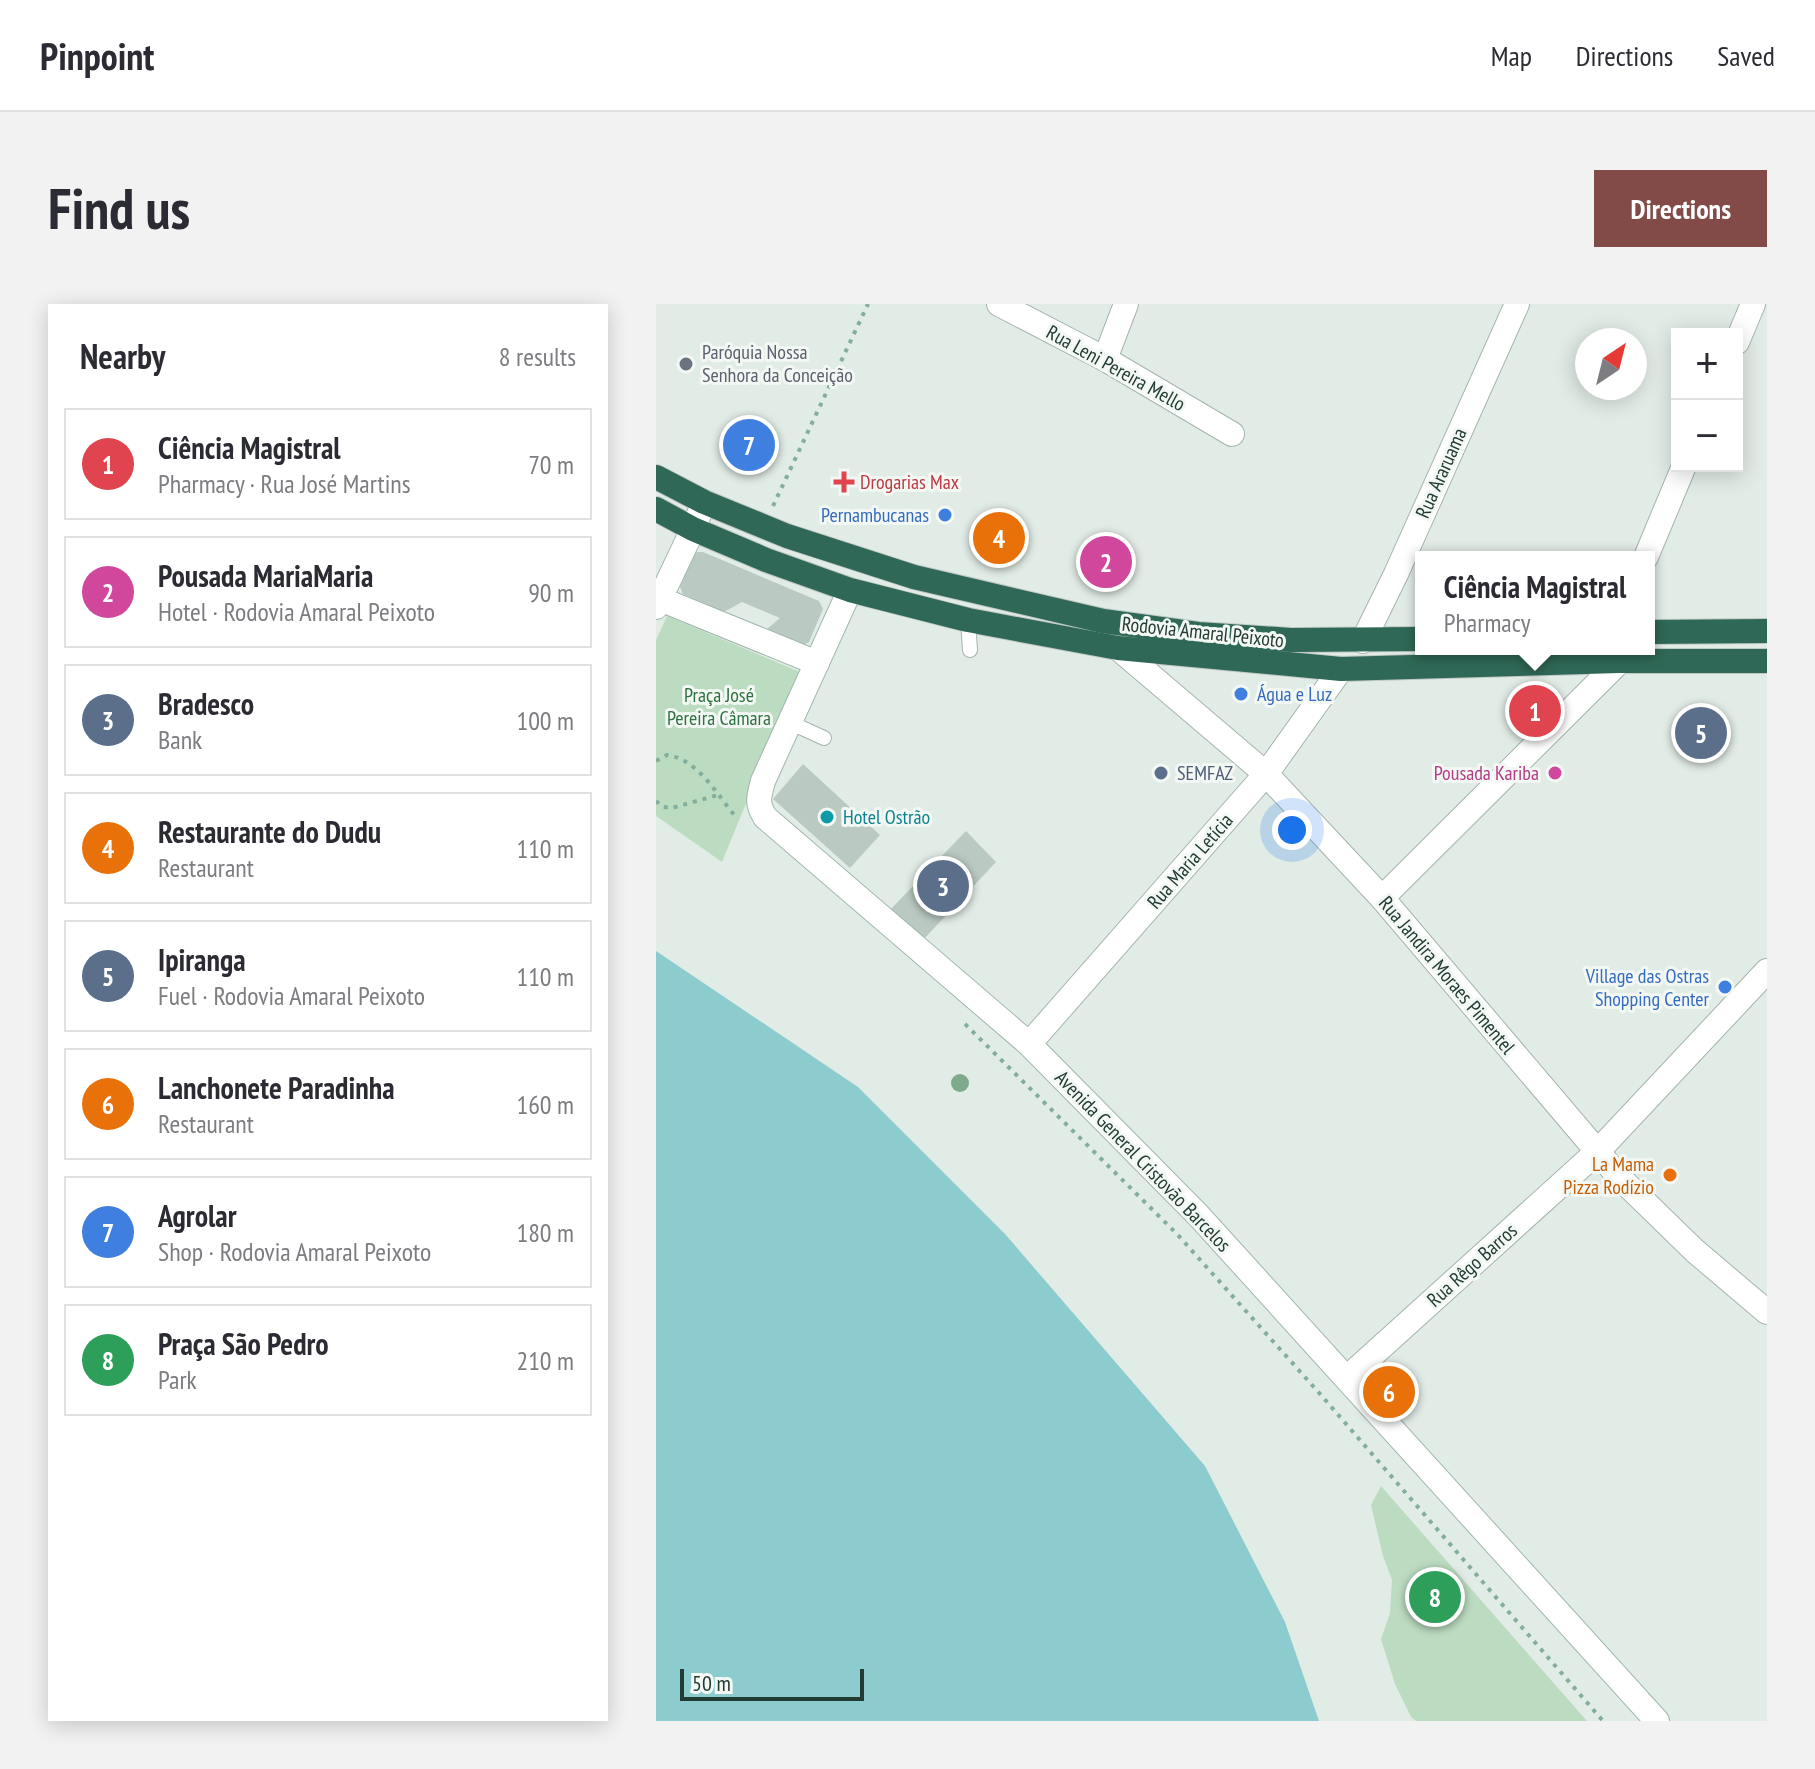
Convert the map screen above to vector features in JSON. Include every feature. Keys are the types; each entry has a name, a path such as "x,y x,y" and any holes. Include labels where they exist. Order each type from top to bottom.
{"highway":[{"name":"Rodovia Amaral Peixoto","path":"656,477 704,502 764,526 914,577 1103,621 1198,634 1291,640 1415,639"},
{"name":"Rodovia Amaral Peixoto","path":"656,509 693,529 766,560 850,590 968,620 1118,648 1341,669 1620,655 1767,661"},
{"path":"1655,632 1767,631"}],"street":[{"name":"Rua Leni Pereira Mello","path":"999,304 1105,359 1232,434"},
{"path":"1105,359 1126,304"},
{"name":"Rua Araruama","path":"1363,641 1517,304"},
{"path":"1743,328 1753,304"},
{"path":"1649,551 1681,472"},
{"path":"704,502 658,603 817,663"},
{"name":"Avenida General Cristovão Barcelos","path":"850,590 763,781 759,807 765,817 1029,1044 1199,1216 1657,1721"},
{"name":"Rua Jandira Moraes Pimentel","path":"1118,648 1266,774 1382,898 1620,1178 1695,1251 1767,1312"},
{"path":"1382,898 1620,655"},
{"name":"Rua Maria Letícia","path":"1029,1044 1266,774 1341,669"},
{"name":"Rua Rêgo Barros","path":"1347,1378 1598,1151 1766,973"}],"lane":[{"path":"968,620 970,650"},
{"path":"791,723 824,738"}],"path":[{"path":"764,526 868,304"},
{"path":"656,761 667,755 681,759 706,780 739,820"},
{"path":"656,801 663,807 672,808 718,795"},
{"path":"965,1024 1177,1234 1603,1721"}],"green space":[{"name":"Praça José Pereira Câmara","path":"667,616 800,672 722,862 656,816 656,640"},
{"path":"1381,1486 1587,1721 1416,1721 1411,1717 1395,1684 1381,1639 1390,1613 1392,1580 1371,1505"}],"water":[{"path":"656,951 858,1087 1005,1234 1205,1466 1285,1622 1319,1721 656,1721"}],"building":[{"path":"697,552 819,601 823,609 809,642 804,645 766,630 780,618 742,602 724,612 683,594 680,587"},
{"name":"Hotel Ostrão","path":"803,764 880,835 850,868 773,799"},
{"path":"966,831 996,862 922,941 889,911"}],"place":[{"name":"Paróquia Nossa Senhora da Conceição","path":"686,364"},
{"name":"Agrolar","path":"749,445"},
{"name":"Drogarias Max","path":"844,482"},
{"name":"Pernambucanas","path":"945,515"},
{"name":"Restaurante do Dudu","path":"999,538"},
{"name":"Pousada MariaMaria","path":"1106,562"},
{"name":"Água e Luz","path":"1241,694"},
{"name":"Ciência Magistral","path":"1535,711"},
{"name":"Ipiranga","path":"1701,733"},
{"name":"SEMFAZ","path":"1161,773"},
{"name":"Pousada Kariba","path":"1555,773"},
{"name":"Hotel Ostrão","path":"827,817"},
{"name":"Bradesco","path":"943,886"},
{"name":"Village das Ostras Shopping Center","path":"1725,987"},
{"name":"La Mama Pizza Rodízio","path":"1670,1175"},
{"name":"Lanchonete Paradinha","path":"1389,1392"},
{"name":"Praça São Pedro","path":"1435,1597"}]}
